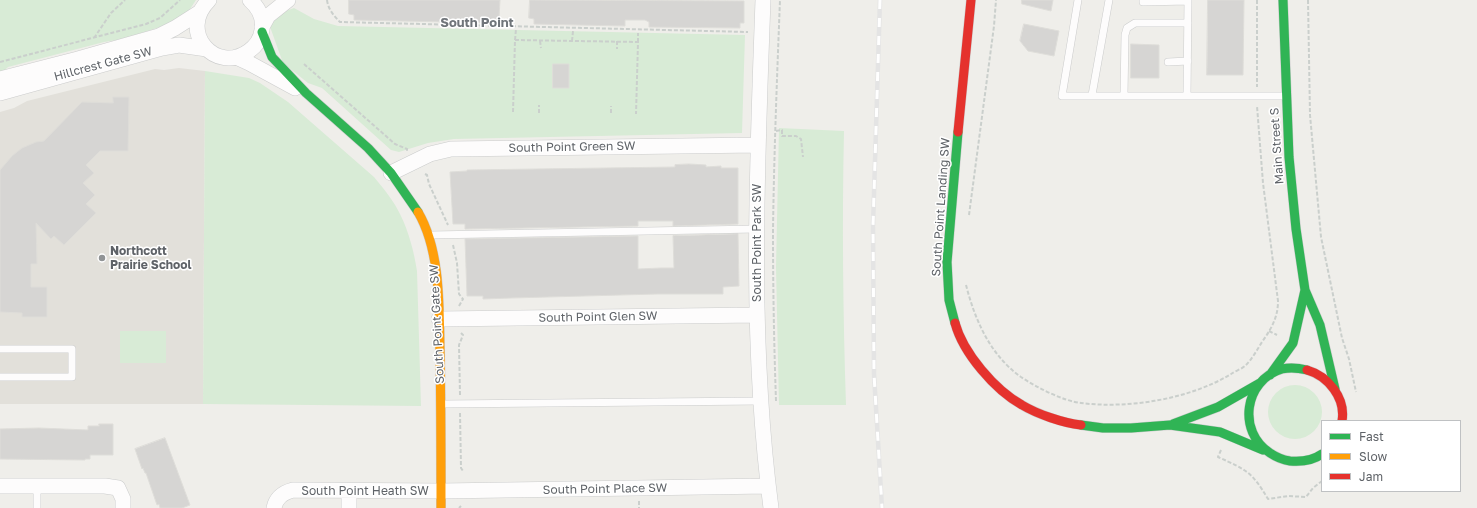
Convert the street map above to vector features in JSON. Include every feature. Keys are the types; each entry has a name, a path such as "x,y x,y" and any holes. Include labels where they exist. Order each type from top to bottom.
{"main road":[{"name":"South Point Landing SW","path":"970,0 947,262 949,300 957,331 972,357 992,382 1022,405 1050,418 1077,425 1103,428 1131,428 1170,425 1220,432 1263,450 1276,458 1290,462 1305,461 1321,454"},
{"name":"Main Street S","path":"1283,0 1289,157 1296,229 1305,290 1320,325 1335,389 1342,403 1342,420"},
{"name":"South Point Gate SW","path":"262,30 267,47 272,57 306,93 368,148 391,173 419,214 429,235 438,285 441,404 441,508"},
{"name":"Main Street S","path":"1270,375 1293,344 1305,290"},
{"path":"1263,450 1254,438 1249,424 1248,410 1252,396 1260,383 1270,375 1283,369 1298,368 1312,371 1325,378 1335,389"},
{"name":"South Point Landing SW","path":"1170,425 1218,407 1260,383"}],"street":[{"path":"250,0 259,10 262,19 262,30"},
{"path":"236,58 253,49 258,41 268,16 288,0"},
{"name":"South Point Park SW","path":"763,0 756,228 756,315 761,401 771,508"},
{"path":"204,5 197,22 197,32 207,49"},
{"name":"Hillcrest Gate SW","path":"0,79 159,36 175,28 204,5"},
{"name":"Hillcrest Gate SW","path":"0,93 162,48 179,45 207,49"},
{"name":"South Point Gate SW","path":"207,49 223,58 236,58 250,63 306,93"},
{"name":"South Point Green SW","path":"391,173 430,154 452,149 758,145"},
{"name":"South Point Glen SW","path":"439,319 756,315"},
{"path":"0,486 106,486 118,488 123,499 123,508"},
{"name":"South Point Place SW","path":"441,491 768,486"},
{"name":"South Point Heath SW","path":"274,508 275,503 280,496 290,491 441,491"},
{"path":"349,491 349,508"}],"lane":[{"path":"1078,0 1062,96 1286,96"},
{"path":"1092,95 1109,0"},
{"path":"1143,0 1143,2 1188,0 1188,96"},
{"path":"1124,95 1125,35 1128,28 1135,23 1188,23"},
{"path":"1168,62 1188,61"},
{"path":"429,235 756,228"},
{"path":"0,349 72,349 72,377 0,377"},
{"path":"441,404 761,401"},
{"path":"37,486 37,508"}],"path":[{"path":"94,39 101,26 125,0"},
{"path":"0,62 94,39 146,24 160,18 180,0"},
{"path":"327,0 332,14 340,22 750,32"},
{"path":"776,405 773,269 775,131 780,0"},
{"path":"968,219 994,26 996,0"},
{"path":"966,284 978,324 990,345 1020,376 1059,397 1080,403 1110,405 1158,400 1192,391 1220,381 1246,365 1269,331 1278,313 1278,301 1263,183 1257,96 1257,0"},
{"path":"1308,0 1310,116 1321,237 1357,397"},
{"path":"513,112 516,29"},
{"path":"572,31 572,41"},
{"path":"636,114 639,57 638,33"},
{"path":"515,40 638,42"},
{"path":"540,41 541,48"},
{"path":"617,42 617,49"},
{"path":"302,63 395,144 407,149"},
{"path":"539,105 539,113"},
{"path":"611,106 611,113"},
{"path":"775,131 782,130 782,136 796,136 801,139 803,157"},
{"path":"639,501 639,508"}],"shaded area":[{"name":"Northcott Prairie School","path":"179,68 205,71 203,404 0,404 0,112 14,108 27,101 155,69 164,70"}],"green space":[{"path":"0,0 196,0 188,12 169,24 123,39 104,42 8,67 0,75"},
{"path":"294,8 314,19 338,26 745,35 742,133 454,139 428,143 399,152 391,150 322,88 308,83 283,63 269,24 275,15"},
{"path":"205,71 249,78 260,83 288,102 374,177 395,204 409,235 417,271 421,406 203,404"},
{"path":"779,128 844,131 843,268 846,405 779,405 776,267"},
{"path":"120,331 166,331 166,363 120,363"},
{"path":"1295,385 1305,387 1314,393 1320,402 1322,412 1320,422 1314,431 1305,437 1295,439 1285,437 1276,431 1270,422 1268,412 1270,402 1276,393 1285,387"}],"building":[{"path":"349,0 500,0 499,18 496,18 496,23 354,20 354,15 349,14"},
{"path":"530,0 744,1 744,23 740,23 740,28 649,27 649,22 645,20 625,20 625,26 534,24 534,19 529,18"},
{"path":"1022,0 1053,0 1051,11 1022,4"},
{"path":"1208,0 1244,0 1243,75 1207,75"},
{"path":"1024,24 1059,31 1054,56 1028,51 1020,41"},
{"path":"1131,44 1159,45 1159,78 1131,78"},
{"path":"553,64 569,64 569,88 553,88"},
{"path":"113,97 129,97 128,151 100,151 86,165 94,173 83,183 95,195 86,204 96,213 64,245 54,236 51,239 36,223 37,264 31,264 31,287 47,287 47,317 22,317 22,313 0,312 0,170 12,156 22,148 36,142 44,141 82,102 113,103"},
{"path":"675,165 706,165 706,167 721,166 721,168 738,168 738,224 673,226 673,221 638,221 638,226 465,229 465,224 453,224 450,172 467,170 675,167"},
{"path":"738,234 739,286 723,287 723,294 657,294 483,299 483,296 467,296 465,239 638,236 638,269 674,268 673,236"},
{"path":"99,424 113,424 113,455 90,455 90,459 85,460 0,459 0,429 39,428 88,430 88,426 99,426"},
{"path":"165,438 190,505 182,508 160,508 159,504 157,505 146,473 143,468 142,469 135,449"}],"railway":[{"path":"880,0 873,226 874,374 882,508"}],"traffic: fast":[{"path":"1283,0 1289,157 1296,229 1305,290 1320,325 1335,389"},
{"path":"262,32 272,57 306,93 368,148 391,173 418,212"},
{"path":"955,323 949,300 947,262 958,132"},
{"path":"1270,375 1293,343 1305,290"},
{"path":"1307,370 1285,368 1269,375 1259,384 1253,395 1249,407 1249,420 1253,433 1259,444 1277,457 1290,461 1302,461 1310,460 1321,454"},
{"path":"1173,424 1218,407 1260,383"},
{"path":"1081,425 1103,428 1131,428 1170,425 1220,432 1263,450"}],"traffic: slow":[{"path":"418,212 426,227 431,244 435,262 439,299 441,508"}],"traffic: jam":[{"path":"958,132 971,0"},
{"path":"955,323 965,346 981,370 1001,390 1035,412 1050,418 1081,425"},
{"path":"1307,370 1322,377 1334,389 1341,404 1343,412 1342,420"}],"place":[{"name":"Northcott Prairie School","path":"102,258"}],"district":[{"name":"South Point","path":"477,23"}]}
